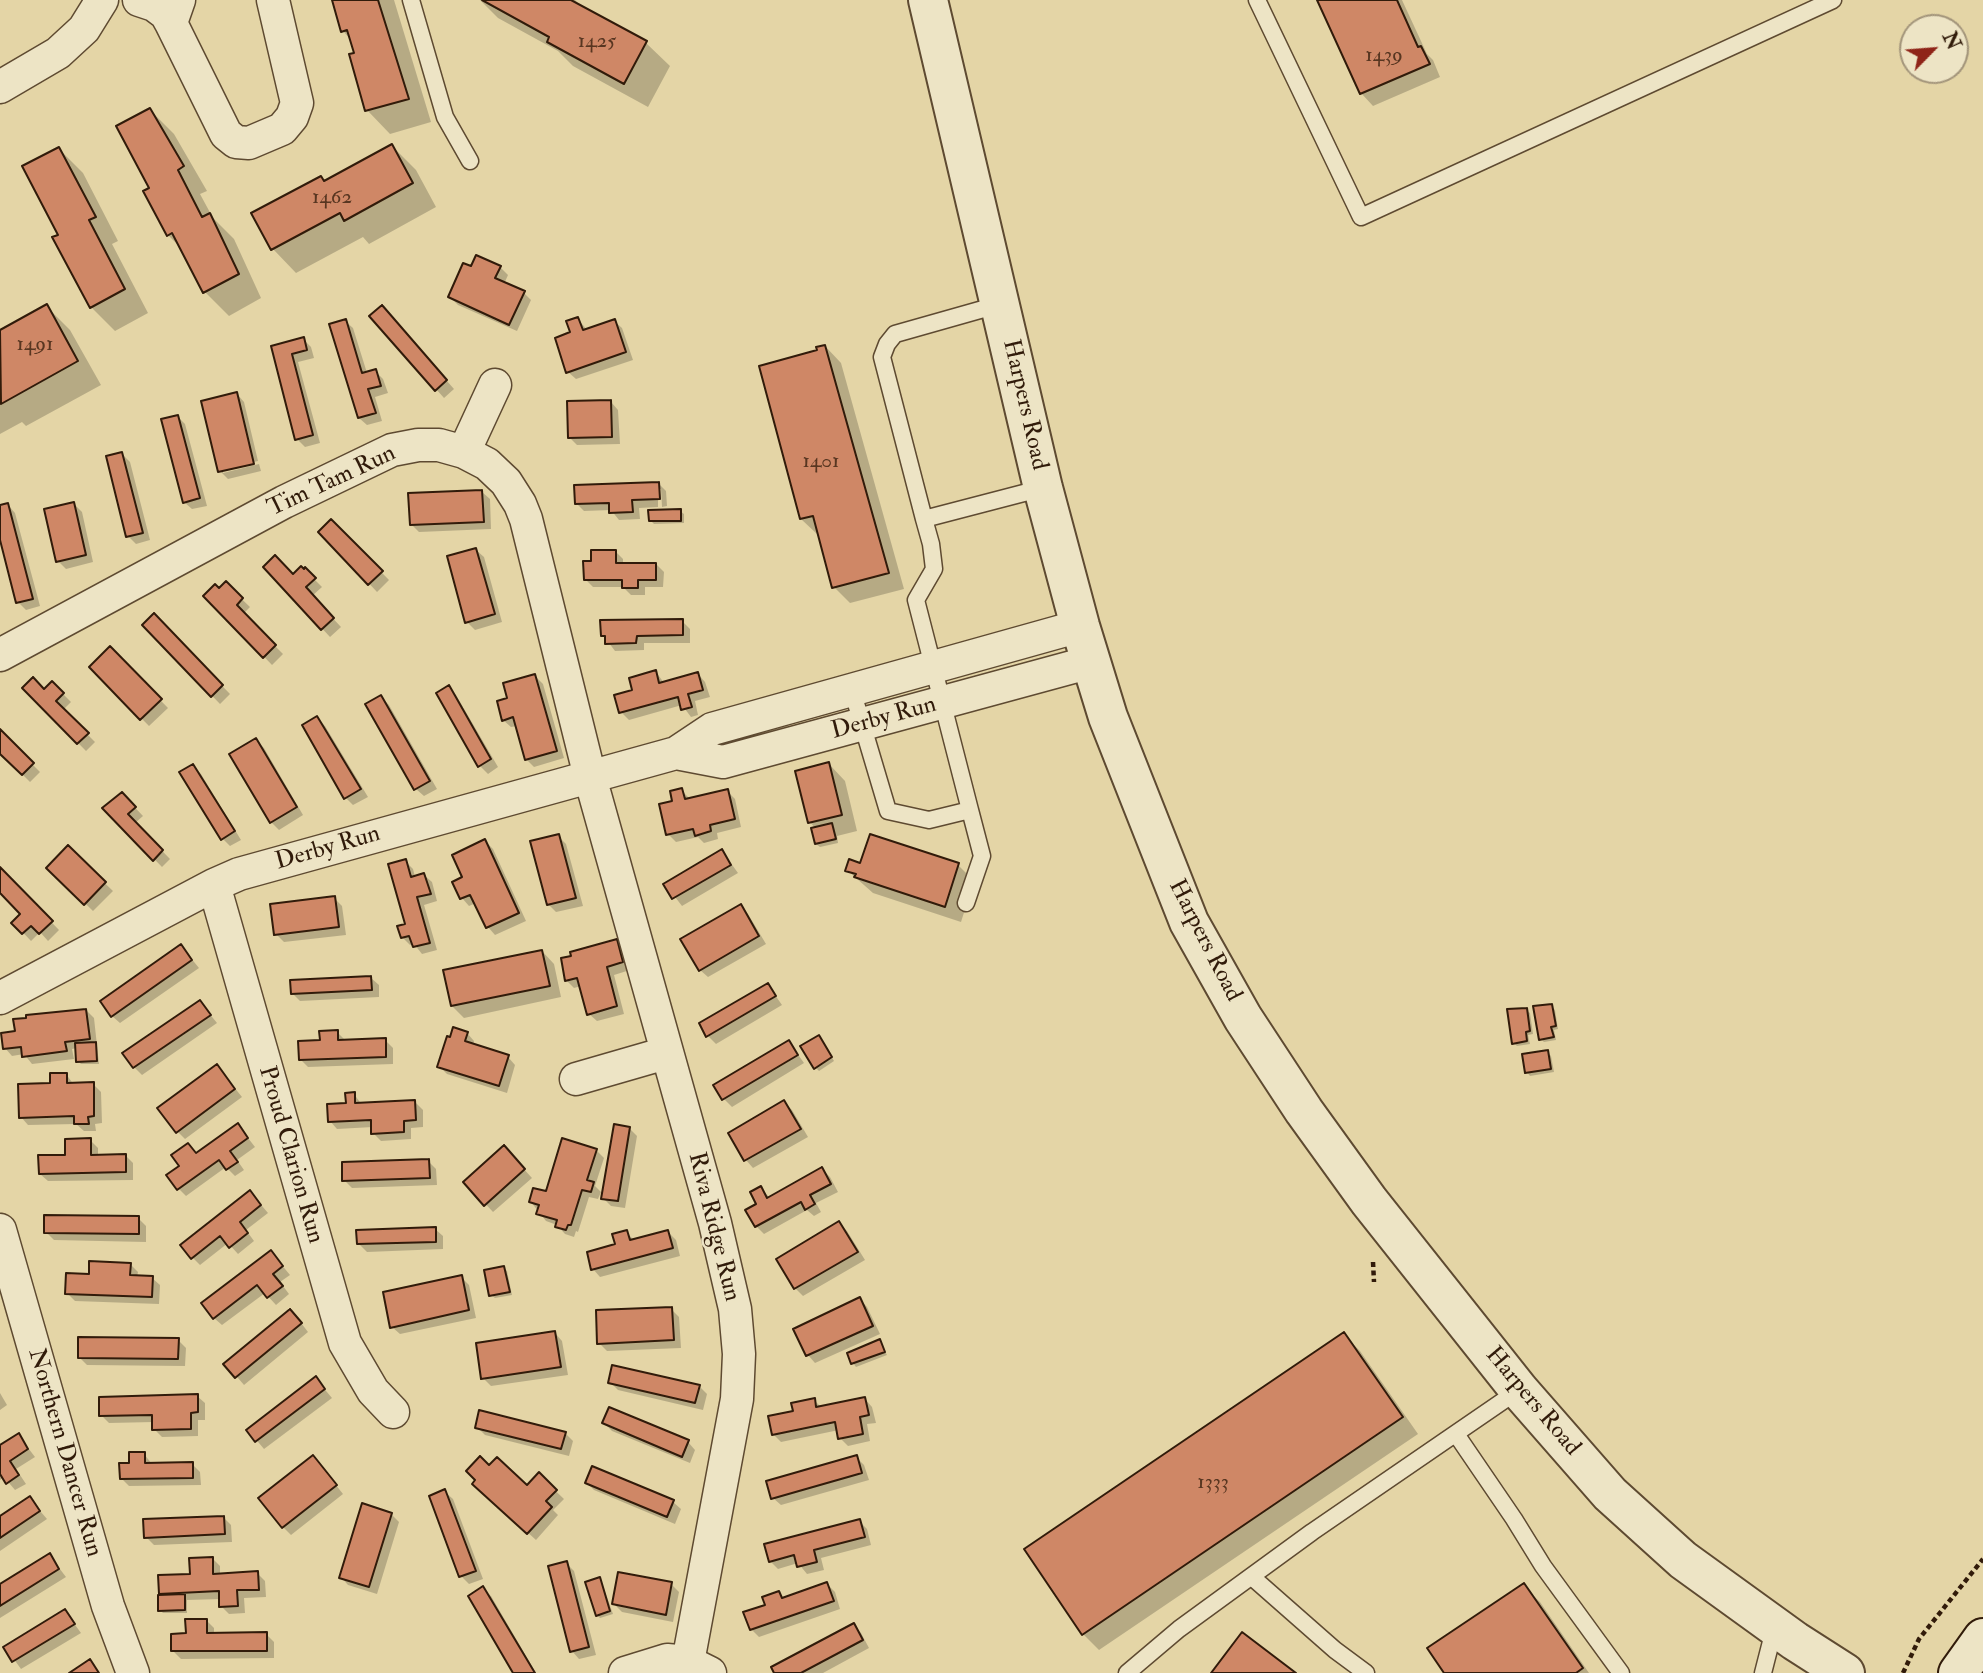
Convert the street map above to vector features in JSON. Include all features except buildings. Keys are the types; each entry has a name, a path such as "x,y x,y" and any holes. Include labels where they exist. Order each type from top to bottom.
{"street":[{"path":"0,87 58,53 84,29 102,0"},
{"path":"139,0 154,5 166,14 175,12 226,134 236,142 249,144 282,128 292,117 297,103 273,0"},
{"name":"Harpers Road","path":"928,0 1043,488 1080,626 1108,717 1189,922 1243,1018 1304,1111 1369,1201 1519,1390 1610,1494 1683,1560 1845,1673"},
{"path":"464,452 495,385"},
{"name":"Tim Tam Run","path":"0,655 284,502 392,450 418,445 439,445 464,452 487,464 506,482 523,511 590,776"},
{"name":"Derby Run","path":"0,998 239,874 676,753 712,729 1080,626"},
{"name":"Derby Run","path":"676,753 723,762 1091,662"},
{"name":"Riva Ridge Run","path":"590,776 715,1223 735,1309 739,1354 736,1406 699,1668"},
{"name":"Proud Clarion Run","path":"214,885 345,1343 373,1391 393,1412"},
{"path":"576,1079 666,1053"},
{"name":"Northern Dancer Run","path":"0,1230 108,1606 134,1673"},
{"path":"1958,1673 1983,1638"},
{"path":"625,1673 667,1660 699,1668"}],"lane":[{"path":"411,0 445,117 470,160"},
{"path":"1258,0 1361,217 1833,0"},
{"path":"966,904 982,856 916,600 934,569 931,544 882,357 895,334 1000,304"},
{"path":"924,519 1043,488"},
{"path":"852,690 888,811 929,820 970,810"},
{"path":"1127,1673 1180,1629 1312,1532 1519,1390"},
{"path":"1456,1434 1543,1566 1621,1673"},
{"path":"1252,1577 1335,1650 1366,1673"},
{"path":"1763,1673 1775,1626"}],"path":[{"path":"1903,1673 1919,1639 1983,1559"}]}
